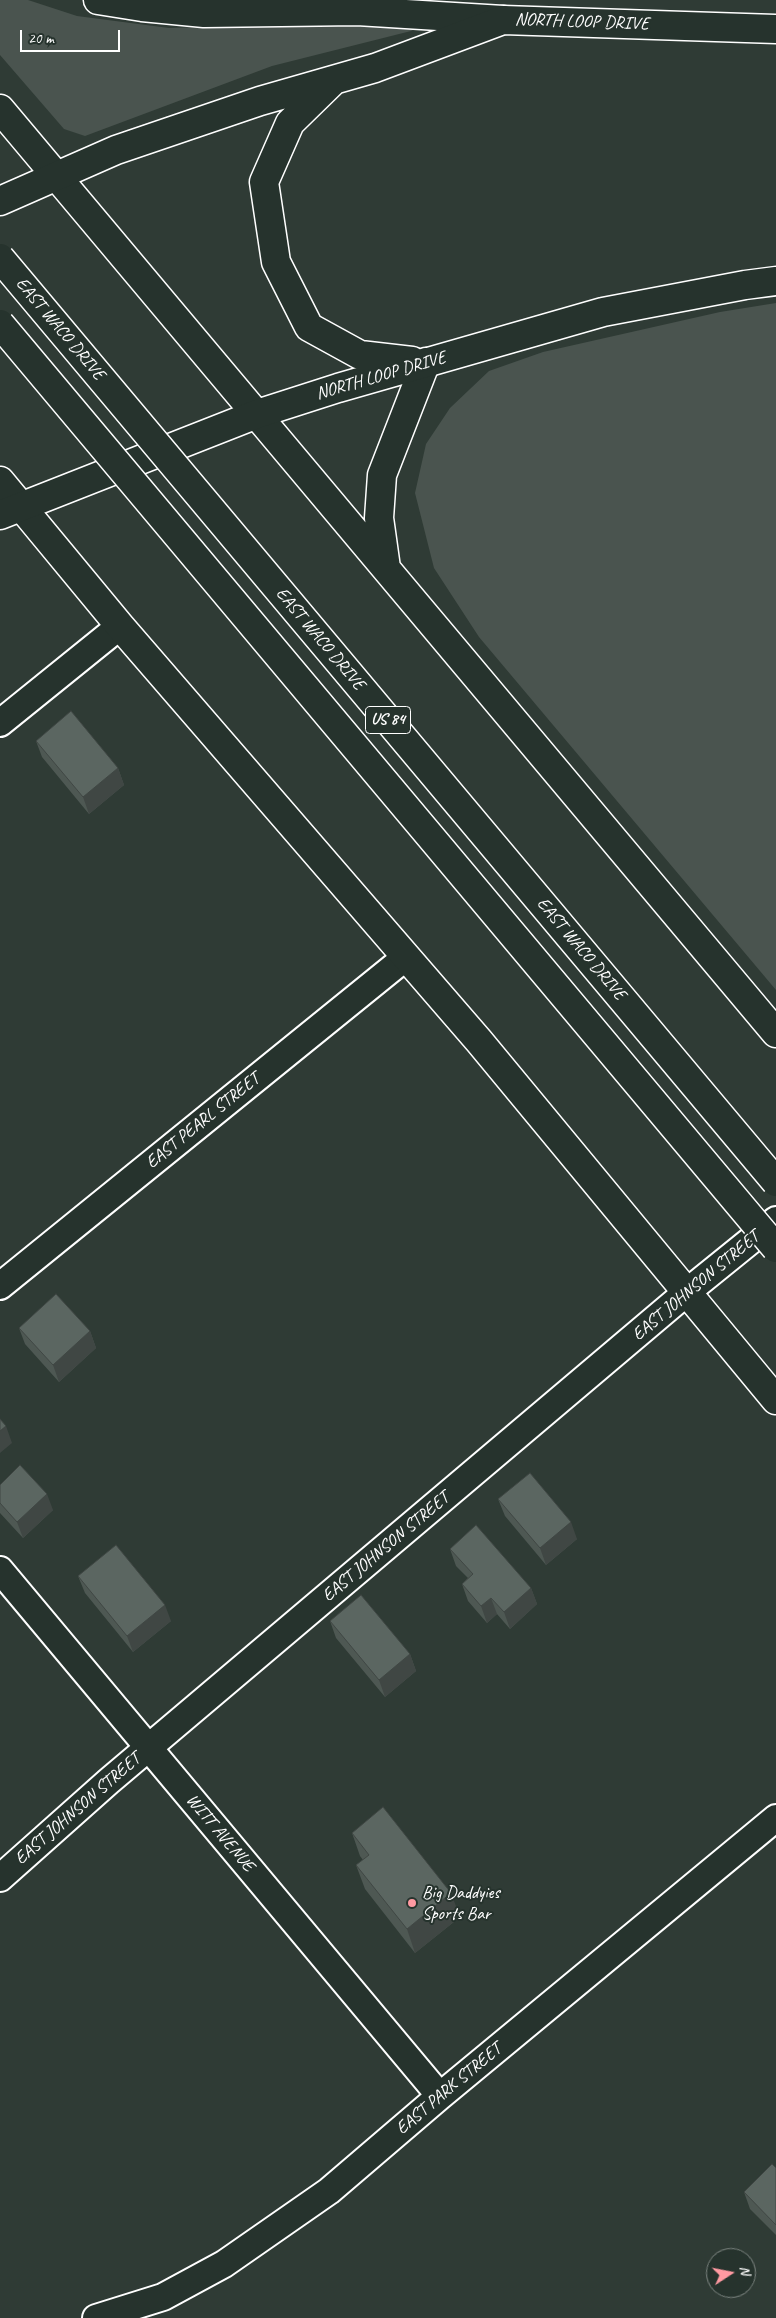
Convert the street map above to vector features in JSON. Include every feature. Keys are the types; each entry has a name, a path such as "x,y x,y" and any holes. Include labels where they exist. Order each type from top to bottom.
{"main road":[{"path":"98,0 142,7 204,12 357,11 504,20"},
{"name":"NORTH LOOP DRIVE","path":"0,201 116,150 260,100 375,68 504,20 776,29"},
{"path":"336,78 290,123 264,182 276,262 309,327 360,355 426,362 382,475 379,518 386,568"},
{"path":"0,109 776,1033"},
{"name":"EAST WACO DRIVE","path":"0,258 776,1182"},
{"name":"NORTH LOOP DRIVE","path":"11,510 257,414 426,362 603,312 745,285 776,281"},
{"name":"US 84","path":"0,324 776,1248"},
{"path":"0,481 11,510 120,626 480,1042 776,1400"}],"street":[{"path":"0,724 120,626"},
{"name":"EAST PEARL STREET","path":"0,1286 406,957"},
{"name":"EAST JOHNSON STREET","path":"0,1878 148,1747 687,1292 776,1220"},
{"name":"WITT AVENUE","path":"0,1570 440,2096"},
{"name":"EAST PARK STREET","path":"96,2318 163,2297 224,2264 329,2191 440,2096 776,1818"}],"shaded area":[{"path":"0,0 28,0 77,16 169,28 407,21 417,28 272,66 85,136 64,129 0,55"},
{"path":"776,303 776,990 479,637 434,568 415,493 426,444 450,408 489,371 543,352 720,312"}],"building":[{"path":"71,711 118,768 83,797 36,741"},
{"path":"56,1294 90,1331 53,1365 19,1328"},
{"path":"0,1419 6,1426 0,1431"},
{"path":"20,1465 47,1494 17,1522 0,1503 0,1485"},
{"path":"530,1473 571,1522 540,1548 498,1499"},
{"path":"476,1525 531,1588 504,1612 491,1598 481,1606 462,1584 473,1574 450,1549"},
{"path":"116,1545 165,1605 127,1636 78,1576"},
{"path":"361,1595 410,1654 379,1680 330,1621"},
{"name":"Big Daddyies Sports Bar","path":"383,1807 451,1893 407,1929 356,1865 369,1855 352,1833"},
{"path":"772,2164 776,2168 776,2225 744,2192"}],"place":[{"name":"Big Daddyies Sports Bar","path":"412,1903"}]}
